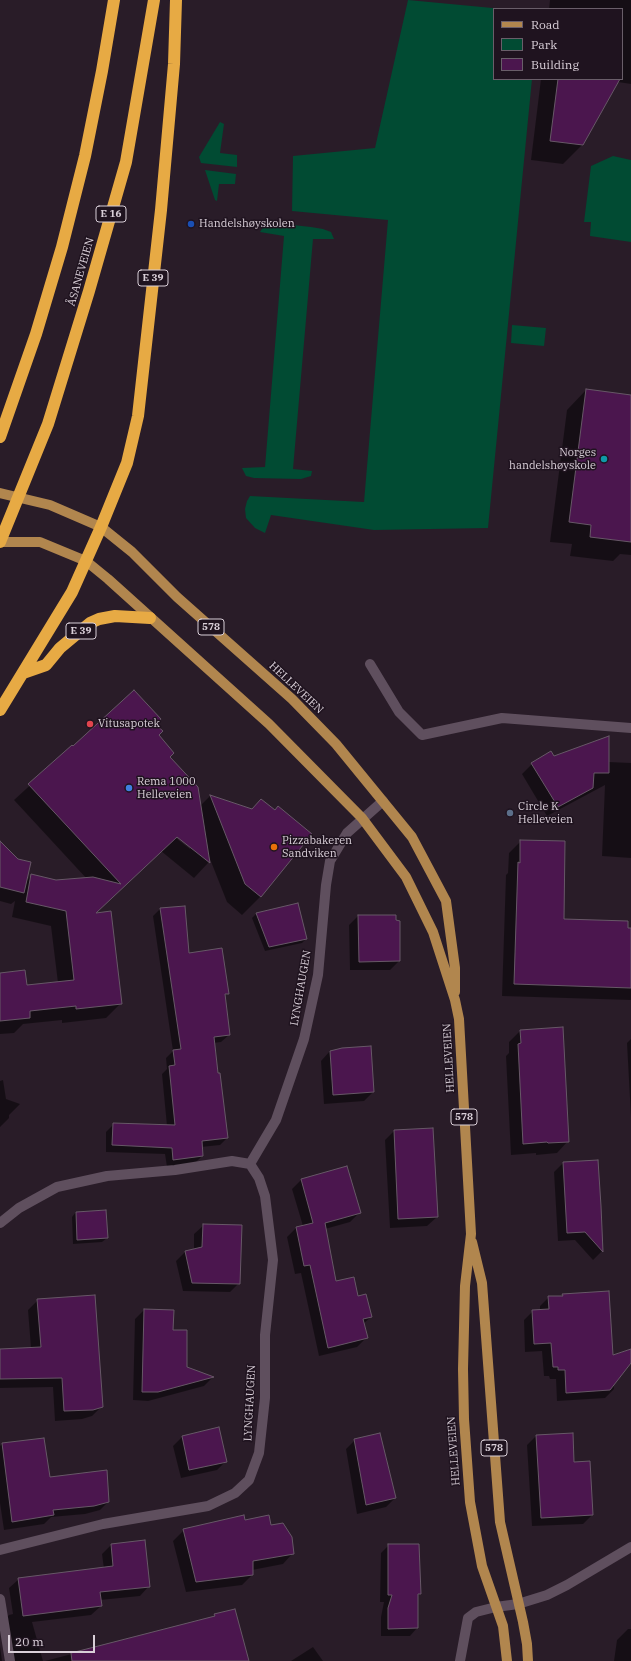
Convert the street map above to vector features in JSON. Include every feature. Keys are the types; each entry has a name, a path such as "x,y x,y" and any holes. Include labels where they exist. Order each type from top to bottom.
{"highway":[{"path":"0,437 36,334 62,247 85,156 114,0"},
{"name":"ÅSANEVEIEN","path":"0,542 48,424 89,291 126,162 154,0"},
{"name":"E 39","path":"0,710 72,592 127,463 138,416 168,140 174,64 176,0"},
{"name":"E 39","path":"23,673 46,665 60,648 90,623 99,619 115,616 150,618"}],"main road":[{"name":"HELLEVEIEN","path":"0,493 50,505 101,527 132,552 177,597 292,699 336,744 412,837 446,901 455,968 455,1000"},
{"name":"HELLEVEIEN","path":"0,542 40,542 86,561 269,724 362,818 406,877 433,932 455,1000 459,1019 471,1234 482,1283 500,1522 527,1644 528,1661"},
{"name":"HELLEVEIEN","path":"471,1234 464,1294 464,1419 466,1467 470,1502 482,1566 503,1626 507,1661"}],"street":[{"path":"370,664 400,712 422,735 502,718 631,728"},
{"name":"LYNGHAUGEN","path":"0,1550 103,1524 208,1506 235,1493 249,1480 259,1453 265,1398 265,1335 273,1260 265,1196 259,1178 250,1164 276,1120 304,1039 318,975 326,885 330,861 348,833 362,818 383,801"},
{"path":"0,1223 19,1208 57,1187 107,1176 175,1170 232,1160 250,1164"},
{"path":"460,1661 468,1618 476,1612 518,1604 547,1595 567,1585 631,1547"},
{"path":"0,1599 10,1661"}],"green space":[{"path":"408,0 493,8 493,80 532,80 488,528 374,530 271,515 265,533 255,528 246,518 245,509 250,496 364,502 388,220 292,211 293,156 375,148"},
{"path":"220,122 224,124 220,153 237,155 237,167 201,163 199,157"},
{"path":"613,156 631,160 631,242 590,236 591,222 584,222 591,166"},
{"path":"205,170 236,174 235,184 219,184 217,201 215,200"},
{"path":"274,223 323,229 331,232 334,239 313,239 293,469 312,471 311,476 301,479 254,478 246,476 242,468 265,467 284,236 260,232 264,226"},
{"path":"512,325 546,328 544,346 511,343"}],"building":[{"path":"558,80 619,80 583,145 550,141"},
{"name":"Norges handelshøyskole","path":"586,389 631,395 631,542 590,537 591,525 569,522"},
{"path":"134,690 161,719 156,725 163,731 159,735 174,753 170,757 198,787 210,863 177,837 96,913 111,911 122,1004 76,1009 76,1006 30,1011 30,1018 0,1021 0,973 25,970 27,985 74,980 66,911 26,902 31,874 56,880 93,877 121,884 28,784 72,745 73,746"},
{"path":"609,736 609,773 594,773 593,788 558,807 531,763 551,751 554,756"},
{"path":"210,795 252,809 261,799 275,810 278,806 312,834 261,897 245,884"},
{"path":"520,840 565,841 564,919 628,921 628,928 631,928 631,988 514,984"},
{"path":"0,841 18,859 31,862 24,893 0,887"},
{"path":"298,903 307,939 269,947 256,913"},
{"path":"185,906 189,953 222,948 229,994 225,994 230,1035 214,1037 228,1138 202,1141 203,1156 173,1160 172,1148 112,1145 113,1123 175,1125 169,1066 175,1065 173,1050 181,1049 160,908"},
{"path":"358,915 396,915 396,920 400,921 400,961 359,962"},
{"path":"563,1027 569,1142 523,1144 518,1044 521,1043 520,1030"},
{"path":"371,1046 374,1092 333,1095 330,1051 342,1048"},
{"path":"433,1128 438,1217 398,1219 394,1130"},
{"path":"598,1160 603,1252 585,1232 567,1233 563,1162"},
{"path":"347,1166 361,1213 325,1223 336,1281 354,1277 358,1296 366,1294 372,1317 363,1319 368,1338 328,1348 310,1265 304,1266 296,1227 313,1223 301,1179"},
{"path":"106,1210 108,1238 77,1240 76,1212"},
{"path":"203,1224 242,1225 240,1284 192,1283 185,1251 202,1247"},
{"path":"609,1291 613,1355 631,1349 631,1363 610,1390 566,1393 565,1370 558,1370 558,1367 553,1367 551,1343 534,1344 532,1310 549,1309 548,1296 563,1296 562,1294"},
{"path":"95,1295 103,1407 93,1410 64,1411 62,1378 0,1379 0,1349 41,1347 37,1299"},
{"path":"144,1309 174,1310 173,1330 187,1330 187,1367 214,1377 158,1392 142,1392"},
{"path":"219,1427 227,1462 189,1470 182,1436"},
{"path":"380,1433 396,1498 366,1505 354,1439"},
{"path":"573,1433 574,1462 590,1461 593,1515 541,1518 536,1435"},
{"path":"44,1438 50,1477 107,1470 109,1502 94,1506 53,1510 54,1515 12,1522 2,1443"},
{"path":"244,1515 245,1520 269,1515 271,1525 283,1523 292,1537 294,1554 253,1561 253,1575 196,1582 183,1529"},
{"path":"145,1540 150,1587 100,1592 102,1606 23,1616 18,1578 113,1566 111,1544"},
{"path":"388,1544 419,1544 421,1594 418,1594 418,1628 388,1629 388,1608 392,1595 388,1595"},
{"path":"235,1609 249,1661 72,1661 71,1653 215,1616 214,1614"}],"place":[{"name":"Handelshøyskolen","path":"191,224"},
{"name":"Norges handelshøyskole","path":"604,459"},
{"name":"Vitusapotek","path":"90,724"},
{"name":"Rema 1000 Helleveien","path":"129,788"},
{"name":"Circle K Helleveien","path":"510,813"},
{"name":"Pizzabakeren Sandviken","path":"274,847"}]}
